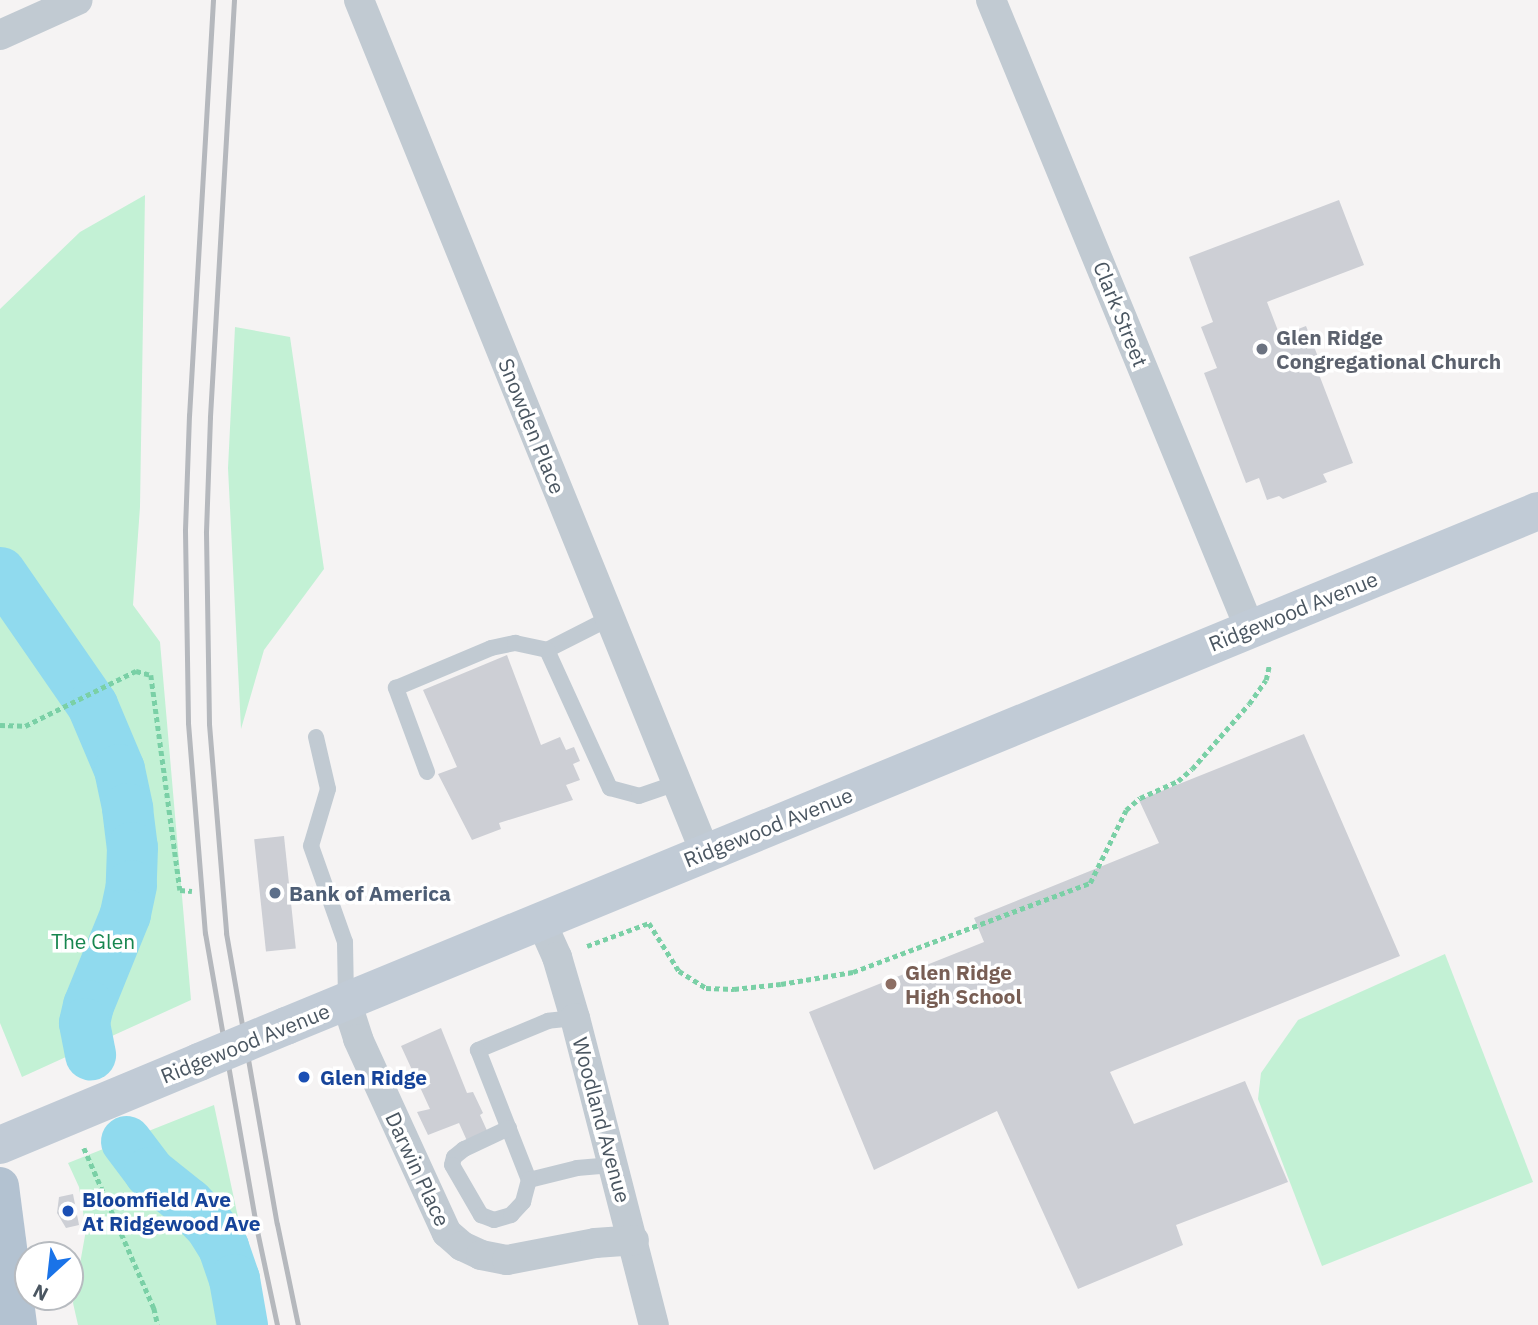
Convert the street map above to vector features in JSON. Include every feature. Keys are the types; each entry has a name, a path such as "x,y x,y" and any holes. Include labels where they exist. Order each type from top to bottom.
{"main road":[{"path":"0,1186 18,1325"}],"street":[{"path":"0,35 78,0"},
{"name":"Snowden Place","path":"359,0 705,852"},
{"name":"Clark Street","path":"991,0 1250,629"},
{"name":"Ridgewood Avenue","path":"0,1145 540,919 1538,511"},
{"name":"Woodland Avenue","path":"540,919 557,957 575,1018 615,1165 654,1325"},
{"name":"Darwin Place","path":"346,1001 358,1039 447,1233 462,1246 481,1255 508,1260 595,1243 634,1240"}],"lane":[{"path":"427,772 396,688 491,648 515,643 547,650 610,618"},
{"path":"547,650 610,788 639,796 677,783"},
{"path":"316,737 328,789 311,846 345,942 346,1001"},
{"path":"509,1128 464,1149 454,1157 452,1165 481,1214 495,1220 511,1215 523,1202 529,1180 509,1128 478,1050 548,1021 575,1018"},
{"path":"529,1180 577,1168 615,1165"}],"path":[{"path":"587,946 649,923 679,971 706,988 746,988 853,972 978,928 1090,883 1126,810 1140,798 1178,781 1192,769 1249,704 1266,680 1269,666"},
{"path":"0,725 25,726 136,671 151,675 180,890 192,891"},
{"path":"84,1148 154,1308 158,1325"}],"green space":[{"name":"The Glen","path":"145,195 140,507 133,605 160,642 191,1000 22,1077 0,1023 0,309 80,232"},
{"path":"235,327 290,337 324,569 264,650 241,729 228,468"},
{"path":"1445,954 1533,1182 1322,1266 1258,1099 1261,1073 1298,1020"},
{"path":"214,1105 261,1325 78,1325 75,1311 84,1311 86,1230 79,1187 68,1163"}],"building":[{"name":"Glen Ridge Congregational Church","path":"1339,200 1364,265 1267,302 1280,336 1306,326 1320,362 1315,364 1353,463 1323,474 1327,482 1283,499 1279,496 1267,500 1259,478 1246,483 1204,373 1217,368 1201,327 1213,322 1189,257"},
{"path":"507,655 541,745 560,737 566,750 574,747 580,761 573,764 580,780 566,785 573,800 499,823 501,829 472,840 438,774 457,767 423,690"},
{"name":"Glen Ridge High School","path":"1304,734 1400,956 1110,1072 1134,1124 1245,1081 1288,1182 1176,1225 1183,1245 1078,1289 997,1111 874,1170 809,1012 984,942 974,918 1159,843 1139,800"},
{"name":"Bank of America","path":"284,836 296,948 266,952 254,839"},
{"path":"441,1028 467,1093 473,1092 483,1113 480,1115 489,1135 468,1143 459,1123 428,1135 417,1112 430,1109 401,1046"},
{"path":"73,1194 79,1225 66,1228 57,1213 59,1197"}],"waterway":[{"path":"0,572 92,705 119,769 127,808 132,847 131,885 125,914 88,1005 84,1023 90,1054"},
{"path":"126,1141 149,1172 188,1203 210,1226 223,1247 234,1279 242,1325"}],"railway":[{"path":"213,0 189,415 185,531 188,723 205,933 256,1226 277,1325"},
{"path":"234,0 210,417 206,533 209,724 226,933 277,1224 298,1325"}],"place":[{"name":"Glen Ridge Congregational Church","path":"1262,349"},
{"name":"Bank of America","path":"275,893"},
{"name":"Glen Ridge High School","path":"891,984"},
{"name":"Glen Ridge","path":"304,1077"},
{"name":"Bloomfield Ave At Ridgewood Ave","path":"68,1211"}]}
